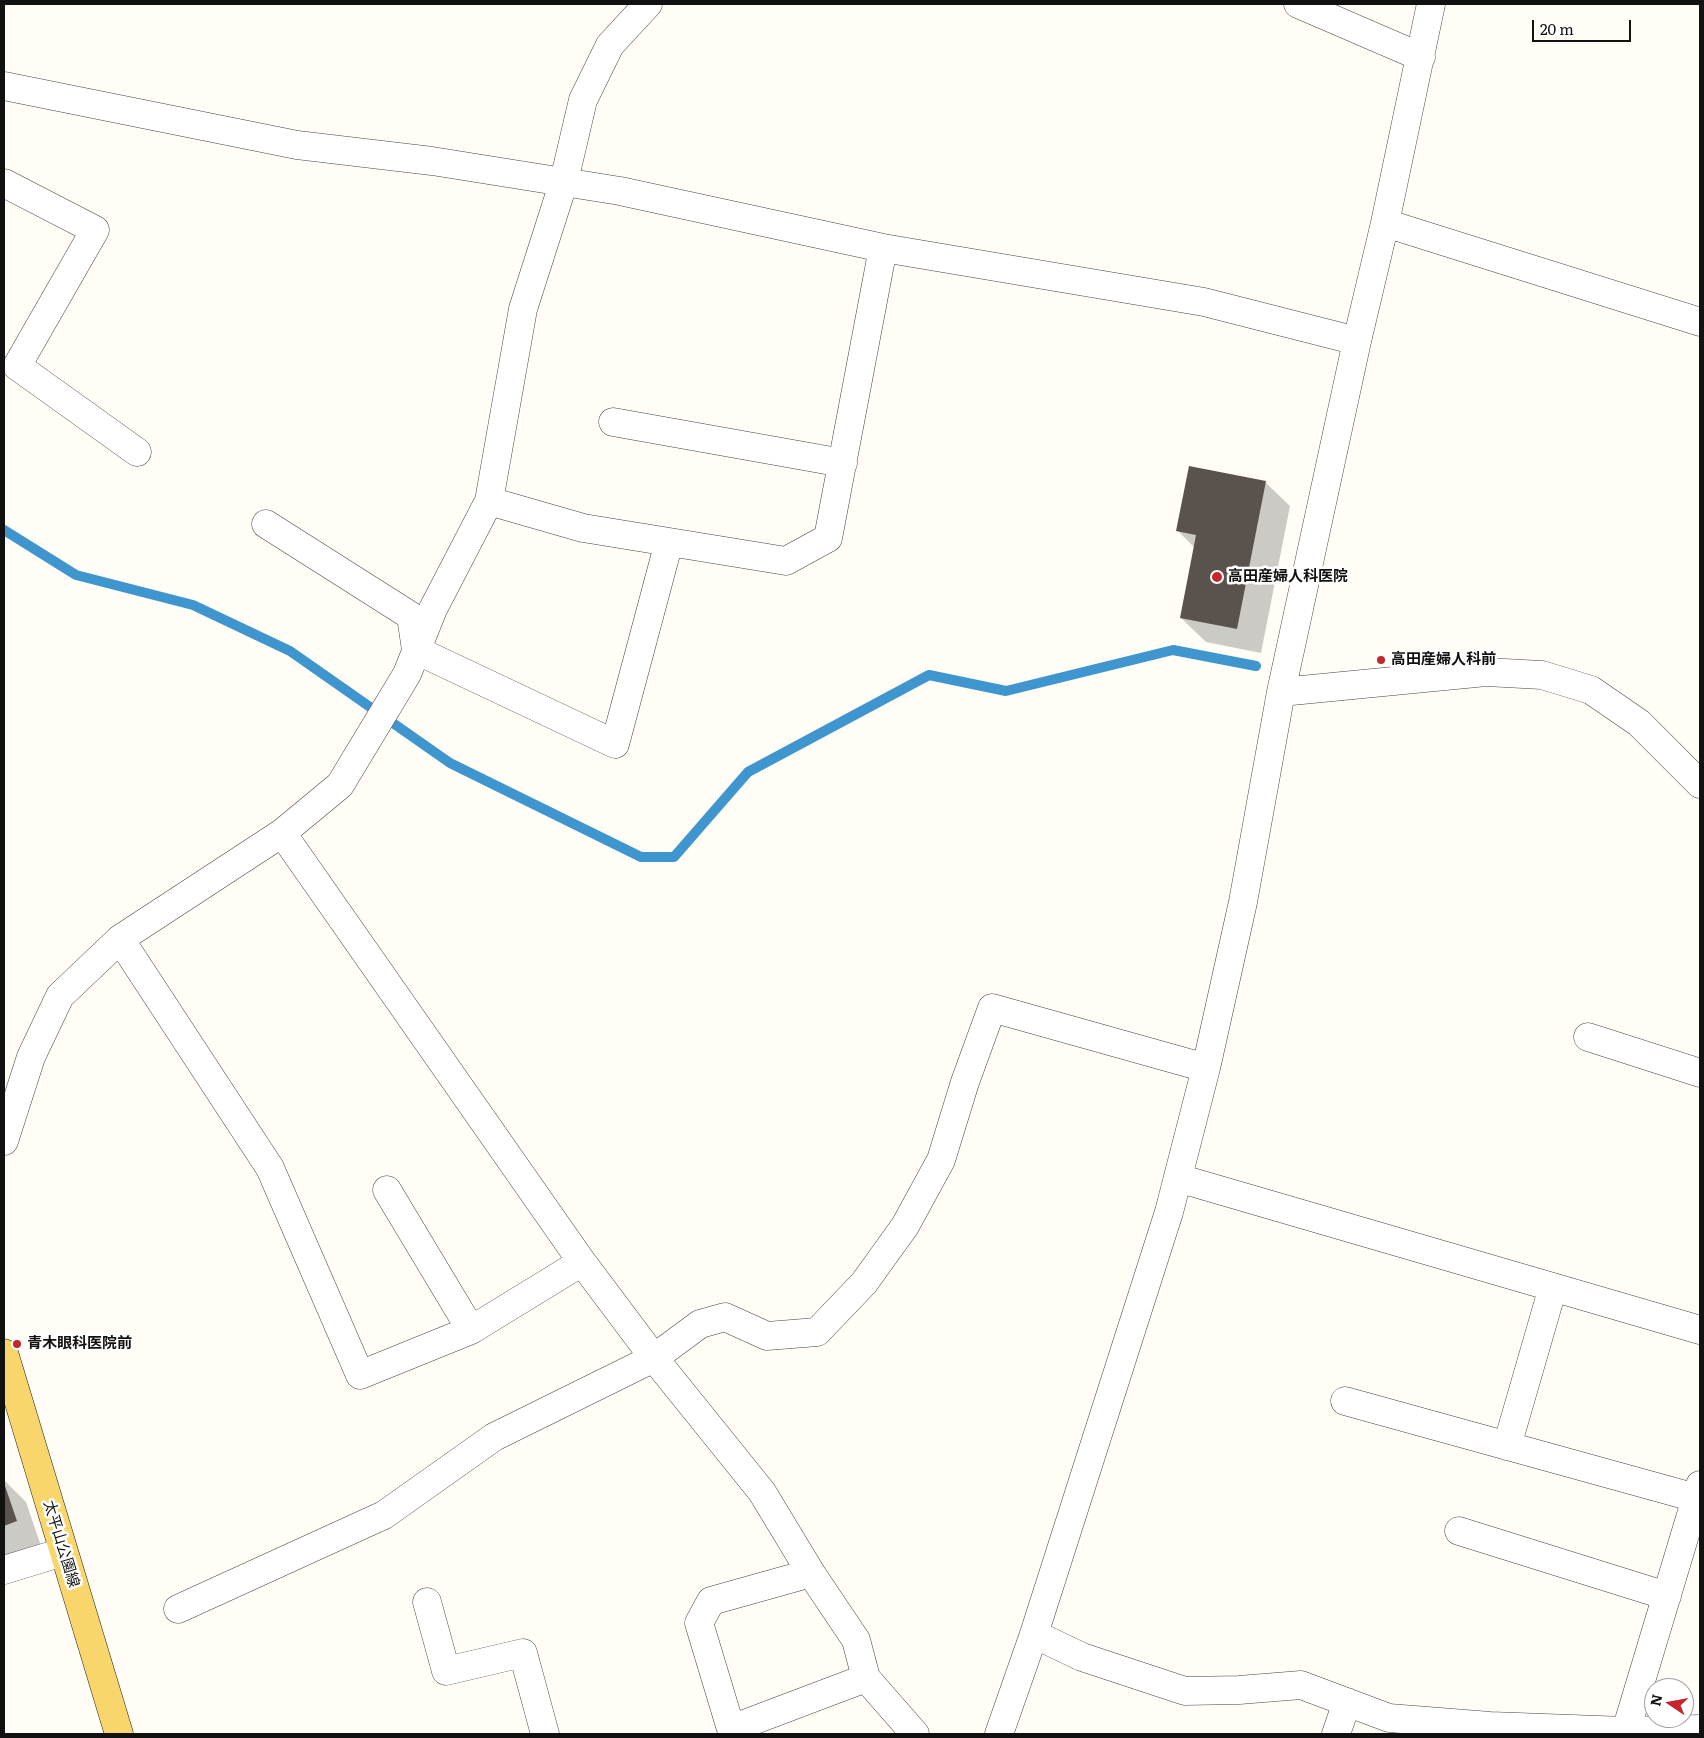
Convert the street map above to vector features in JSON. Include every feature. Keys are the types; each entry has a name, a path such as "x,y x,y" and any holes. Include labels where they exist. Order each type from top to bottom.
{"main road":[{"name":"太平山公園線","path":"4,1353 118,1734"}],"street":[{"path":"4,1141 31,1057 60,996 120,939 282,833 340,786 407,674 434,609 489,501 523,309 564,181 583,100 610,45 648,4"},
{"path":"1298,4 1421,57"},
{"path":"999,1734 1034,1634 1163,1231 1206,1068 1243,902 1281,692 1357,340 1421,57 1431,4"},
{"path":"4,86 297,145 432,161 630,193 883,248 1204,302 1357,340"},
{"path":"4,183 95,230 17,366 137,452"},
{"path":"1385,222 1700,322"},
{"path":"489,501 583,528 786,560 828,538 883,248"},
{"path":"613,422 843,463"},
{"path":"266,524 410,616 416,650"},
{"path":"416,650 615,744 669,542"},
{"path":"1281,692 1486,672 1542,675 1591,690 1639,723 1700,784"},
{"path":"282,833 582,1262 654,1358 762,1492 811,1573 856,1640 866,1678 915,1734"},
{"path":"120,939 270,1168 360,1375 471,1330 582,1262"},
{"path":"178,1609 384,1515 494,1437 654,1358 700,1324 725,1317 768,1336 817,1332 864,1283 900,1233 941,1160 965,1082 992,1008 1206,1068"},
{"path":"1588,1037 1700,1073"},
{"path":"1178,1178 1700,1330"},
{"path":"387,1190 471,1330"},
{"path":"1507,1446 1553,1287"},
{"path":"1345,1401 1507,1446 1698,1492 1626,1733"},
{"path":"1459,1530 1667,1596"},
{"path":"4,1570 63,1552"},
{"path":"811,1573 711,1601 699,1623 731,1729 866,1678"},
{"path":"427,1602 446,1671 523,1653 545,1734"},
{"path":"1034,1634 1082,1657 1185,1691 1239,1690 1301,1685 1389,1718 1490,1726 1626,1733 1700,1730"},
{"path":"1336,1734 1347,1702"}],"building":[{"name":"高田産婦人科医院","path":"1189,466 1266,481 1237,629 1180,618 1196,535 1176,531"},
{"path":"4,1483 17,1521 4,1526"}],"waterway":[{"path":"4,530 76,575 193,605 290,651 450,763 641,857 674,857 748,772 929,675 1006,691 1173,650 1256,666"}],"place":[{"name":"高田産婦人科医院","path":"1217,577"},
{"name":"高田産婦人科前","path":"1381,660"},
{"name":"青木眼科医院前","path":"17,1344"}]}
